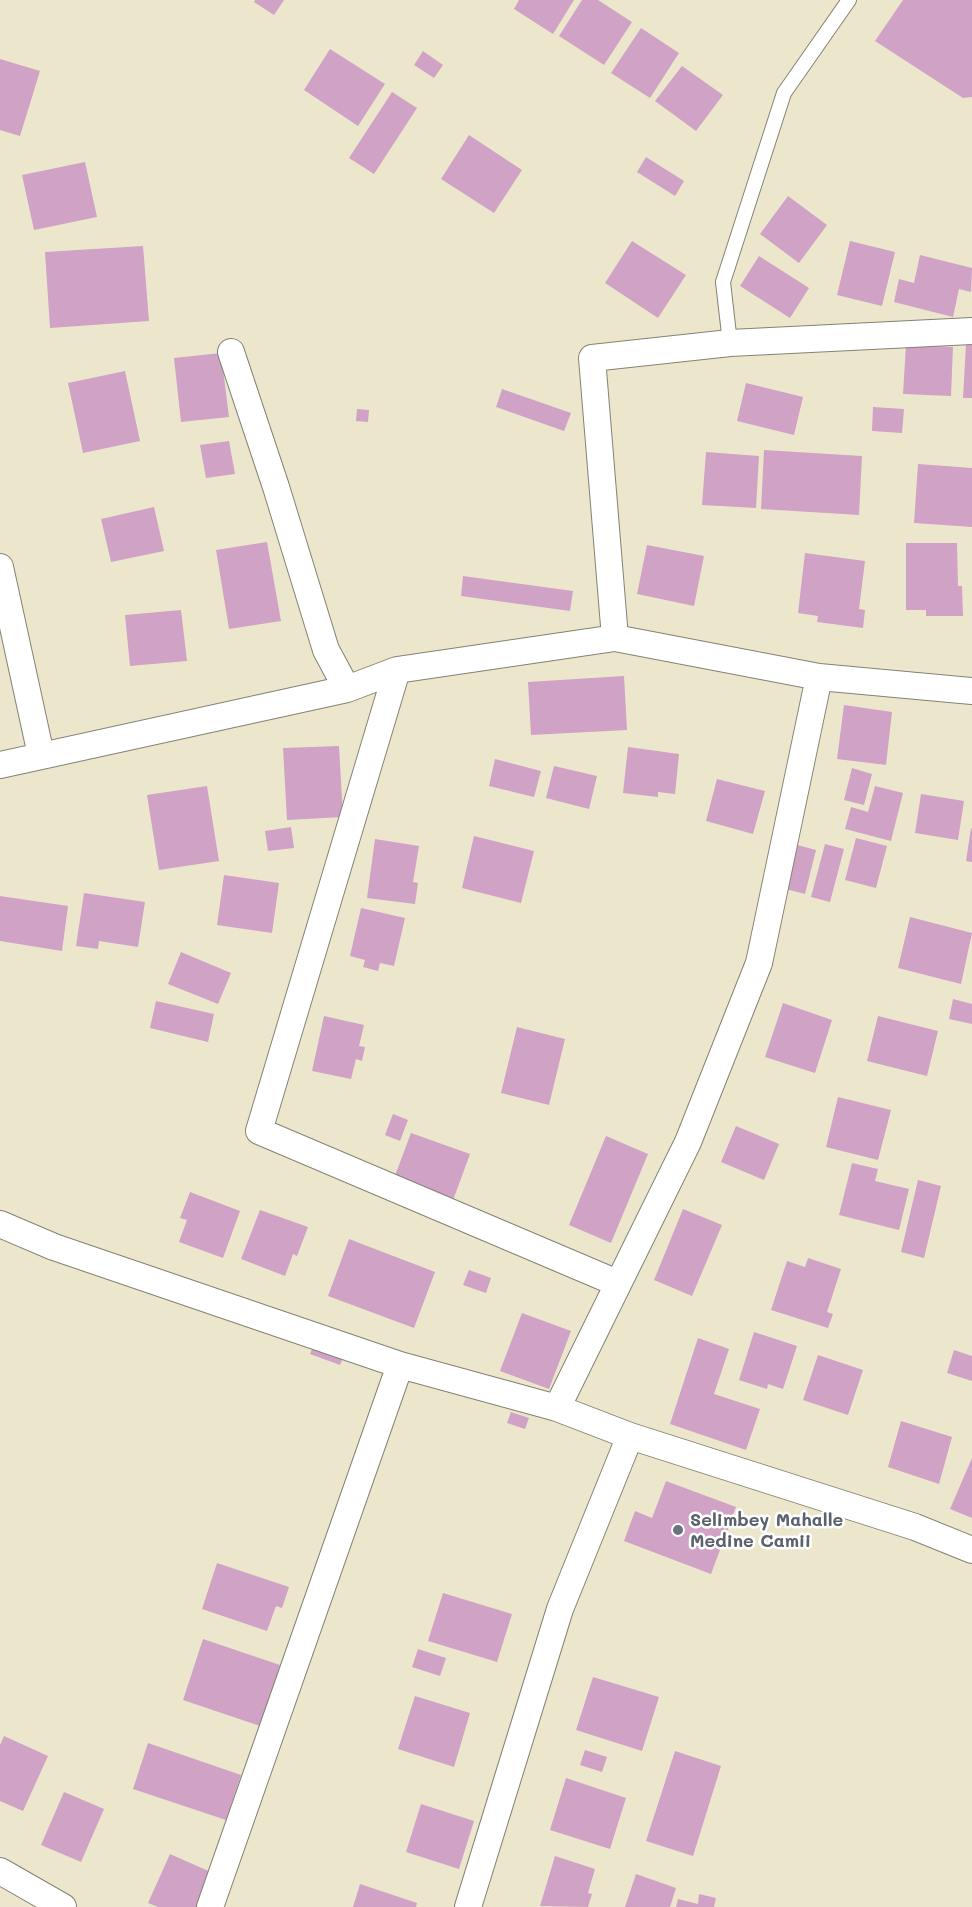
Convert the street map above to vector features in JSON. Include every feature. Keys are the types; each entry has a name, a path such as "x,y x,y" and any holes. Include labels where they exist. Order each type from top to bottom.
{"street":[{"path":"615,638 591,358 730,343 972,331"},
{"path":"231,352 276,487 326,650 347,689"},
{"path":"0,567 41,755"},
{"path":"0,765 347,689 397,670 615,638 819,677 972,691"},
{"path":"397,670 259,1131 617,1283"},
{"path":"557,1408 688,1142 759,963 819,677"},
{"path":"0,1224 65,1250 400,1365 557,1408 630,1436 915,1527 972,1550"},
{"path":"210,1907 400,1365"},
{"path":"468,1907 560,1609 630,1436"},
{"path":"0,1871 63,1907"}],"lane":[{"path":"730,343 723,282 784,93 849,0"}],"building":[{"path":"255,0 284,0 274,15 254,2"},
{"path":"519,0 574,0 553,34 514,9"},
{"path":"582,0 598,0 632,22 604,65 559,36"},
{"path":"903,0 972,0 972,97 963,98 875,41"},
{"path":"641,28 679,53 650,98 611,73"},
{"path":"330,49 385,84 358,126 304,90"},
{"path":"423,51 443,65 434,78 414,65"},
{"path":"0,59 40,71 20,136 0,130"},
{"path":"682,66 723,95 696,131 655,101"},
{"path":"392,92 417,108 374,174 349,158"},
{"path":"469,135 522,170 494,213 441,179"},
{"path":"646,157 684,181 675,196 637,172"},
{"path":"85,162 97,217 34,230 22,175"},
{"path":"788,196 827,225 799,263 760,234"},
{"path":"632,241 686,275 658,318 605,283"},
{"path":"850,241 895,252 882,306 837,295"},
{"path":"143,246 149,321 50,328 45,252"},
{"path":"920,255 972,268 971,292 959,289 953,317 894,302 899,279 914,283"},
{"path":"759,256 809,288 790,318 740,286"},
{"path":"966,344 972,345 972,398 963,398"},
{"path":"906,345 953,347 951,396 903,394"},
{"path":"221,353 229,417 181,422 174,358"},
{"path":"125,371 140,441 83,453 68,383"},
{"path":"746,383 803,397 794,435 737,421"},
{"path":"502,389 571,413 564,431 496,407"},
{"path":"873,407 904,409 902,433 872,431"},
{"path":"357,409 369,410 368,422 356,421"},
{"path":"229,441 235,474 206,478 200,445"},
{"path":"764,450 862,456 859,515 761,509"},
{"path":"706,452 759,456 756,508 702,505"},
{"path":"918,464 972,468 972,527 914,523"},
{"path":"154,507 164,551 111,562 101,519"},
{"path":"267,542 281,621 229,629 216,550"},
{"path":"906,543 957,543 958,586 962,586 963,616 926,616 926,610 906,610"},
{"path":"647,545 704,556 694,606 637,594"},
{"path":"805,553 865,561 859,609 865,610 863,628 817,622 818,616 798,613"},
{"path":"463,576 573,591 570,611 461,596"},
{"path":"181,610 187,661 130,666 125,615"},
{"path":"624,676 627,730 531,735 528,682"},
{"path":"844,705 892,712 886,765 837,759"},
{"path":"339,746 343,817 287,820 283,748"},
{"path":"628,747 679,754 675,794 658,792 658,797 623,793"},
{"path":"495,759 541,771 534,797 489,786"},
{"path":"554,766 597,776 589,809 546,798"},
{"path":"852,768 872,774 864,805 844,800"},
{"path":"717,779 765,791 753,834 706,821"},
{"path":"207,786 219,861 159,870 147,795"},
{"path":"875,786 903,793 891,841 845,829 851,807 868,812"},
{"path":"921,794 964,801 958,840 915,833"},
{"path":"291,827 294,848 268,851 265,831"},
{"path":"972,829 972,862 966,861"},
{"path":"474,836 534,851 521,903 462,888"},
{"path":"856,838 887,846 876,888 845,880"},
{"path":"375,839 419,846 413,882 418,883 415,904 367,898"},
{"path":"790,843 816,850 805,894 778,887"},
{"path":"825,844 844,849 830,902 811,897"},
{"path":"224,875 279,883 272,933 217,925"},
{"path":"84,893 145,902 138,947 99,941 98,949 76,946"},
{"path":"0,896 68,906 62,951 0,941"},
{"path":"361,908 405,918 394,966 380,963 378,971 363,967 365,960 350,956"},
{"path":"910,917 972,933 961,984 898,968"},
{"path":"181,952 231,973 218,1004 168,984"},
{"path":"953,999 972,1004 972,1024 949,1019"},
{"path":"156,1001 214,1014 208,1042 150,1028"},
{"path":"783,1003 832,1020 815,1073 765,1057"},
{"path":"324,1016 364,1025 359,1046 365,1047 362,1061 356,1059 351,1079 312,1071"},
{"path":"878,1016 938,1031 927,1076 867,1061"},
{"path":"517,1027 565,1039 549,1105 501,1093"},
{"path":"838,1097 891,1110 878,1160 826,1147"},
{"path":"393,1114 408,1120 400,1141 385,1135"},
{"path":"736,1126 779,1144 764,1180 721,1162"},
{"path":"411,1133 470,1154 452,1203 393,1181"},
{"path":"606,1136 648,1154 611,1243 569,1225"},
{"path":"852,1163 878,1169 875,1181 909,1189 899,1230 839,1215"},
{"path":"918,1180 941,1186 924,1258 901,1252"},
{"path":"190,1192 240,1211 223,1258 179,1242 187,1220 180,1218"},
{"path":"683,1209 722,1225 692,1296 654,1280"},
{"path":"260,1210 308,1227 297,1256 293,1254 285,1276 241,1259"},
{"path":"349,1239 435,1272 414,1328 328,1296"},
{"path":"808,1258 841,1269 827,1312 833,1314 828,1328 771,1310 787,1261 805,1267"},
{"path":"469,1270 491,1278 486,1293 463,1285"},
{"path":"522,1313 571,1331 549,1389 500,1371"},
{"path":"754,1332 797,1346 783,1389 768,1384 767,1389 739,1380"},
{"path":"698,1338 729,1349 714,1394 760,1409 746,1450 670,1424"},
{"path":"316,1339 346,1351 340,1365 310,1354"},
{"path":"954,1350 972,1356 972,1381 947,1373"},
{"path":"818,1355 863,1370 848,1415 803,1400"},
{"path":"511,1412 529,1418 525,1429 507,1423"},
{"path":"901,1421 952,1437 939,1484 888,1467"},
{"path":"972,1458 972,1518 950,1509"},
{"name":"Selimbey Mahalle Medine Camii","path":"666,1481 736,1507 711,1574 624,1541 635,1511 652,1518"},
{"path":"217,1563 289,1587 282,1608 276,1606 267,1631 202,1609"},
{"path":"443,1593 512,1614 497,1662 428,1641"},
{"path":"203,1639 280,1665 260,1726 183,1700"},
{"path":"418,1649 446,1658 440,1676 412,1667"},
{"path":"593,1677 659,1697 642,1751 576,1730"},
{"path":"415,1696 470,1713 454,1767 398,1749"},
{"path":"4,1736 48,1756 23,1811 0,1801 0,1745"},
{"path":"148,1743 241,1775 226,1820 133,1789"},
{"path":"585,1750 607,1757 602,1772 580,1765"},
{"path":"675,1751 721,1766 693,1856 646,1841"},
{"path":"566,1778 626,1798 610,1849 550,1830"},
{"path":"64,1792 104,1809 81,1862 41,1845"},
{"path":"421,1804 474,1821 459,1869 406,1852"},
{"path":"170,1854 213,1873 198,1907 158,1907 148,1903"},
{"path":"555,1856 595,1869 588,1893 592,1894 588,1907 540,1906"},
{"path":"636,1874 676,1888 670,1907 625,1907"},
{"path":"360,1884 417,1903 416,1907 353,1907"},
{"path":"699,1894 716,1898 714,1907 676,1907 678,1899 698,1904"}],"place":[{"name":"Selimbey Mahalle Medine Camii","path":"678,1530"}]}
